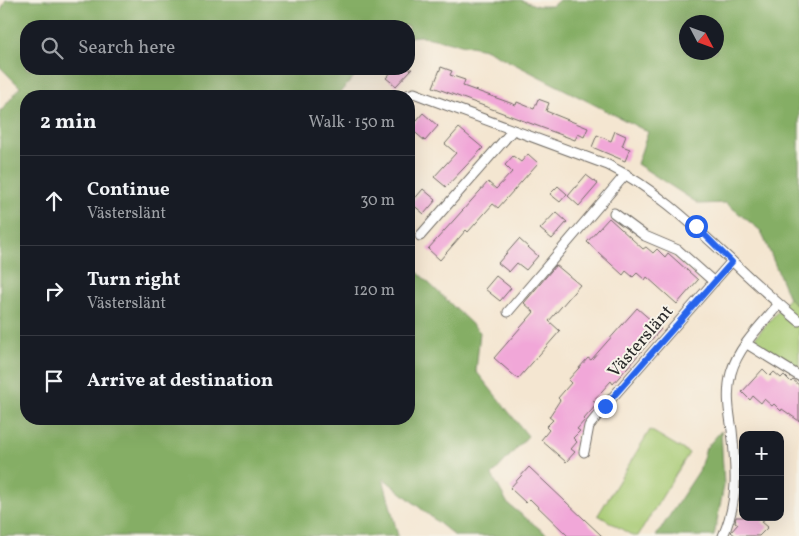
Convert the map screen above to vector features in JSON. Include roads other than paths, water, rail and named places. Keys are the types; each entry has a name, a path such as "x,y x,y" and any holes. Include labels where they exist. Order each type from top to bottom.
{"street":[{"path":"415,93 608,165 626,174 652,190 696,226 732,262 799,321"},
{"path":"420,236 513,130"},
{"path":"508,312 626,174"},
{"path":"614,213 645,236 678,250 714,282"},
{"name":"Västerslänt","path":"584,452 589,426 732,262"},
{"path":"723,536 733,504 736,484 728,390 731,373 747,344 779,304"},
{"path":"747,344 799,376"}]}
